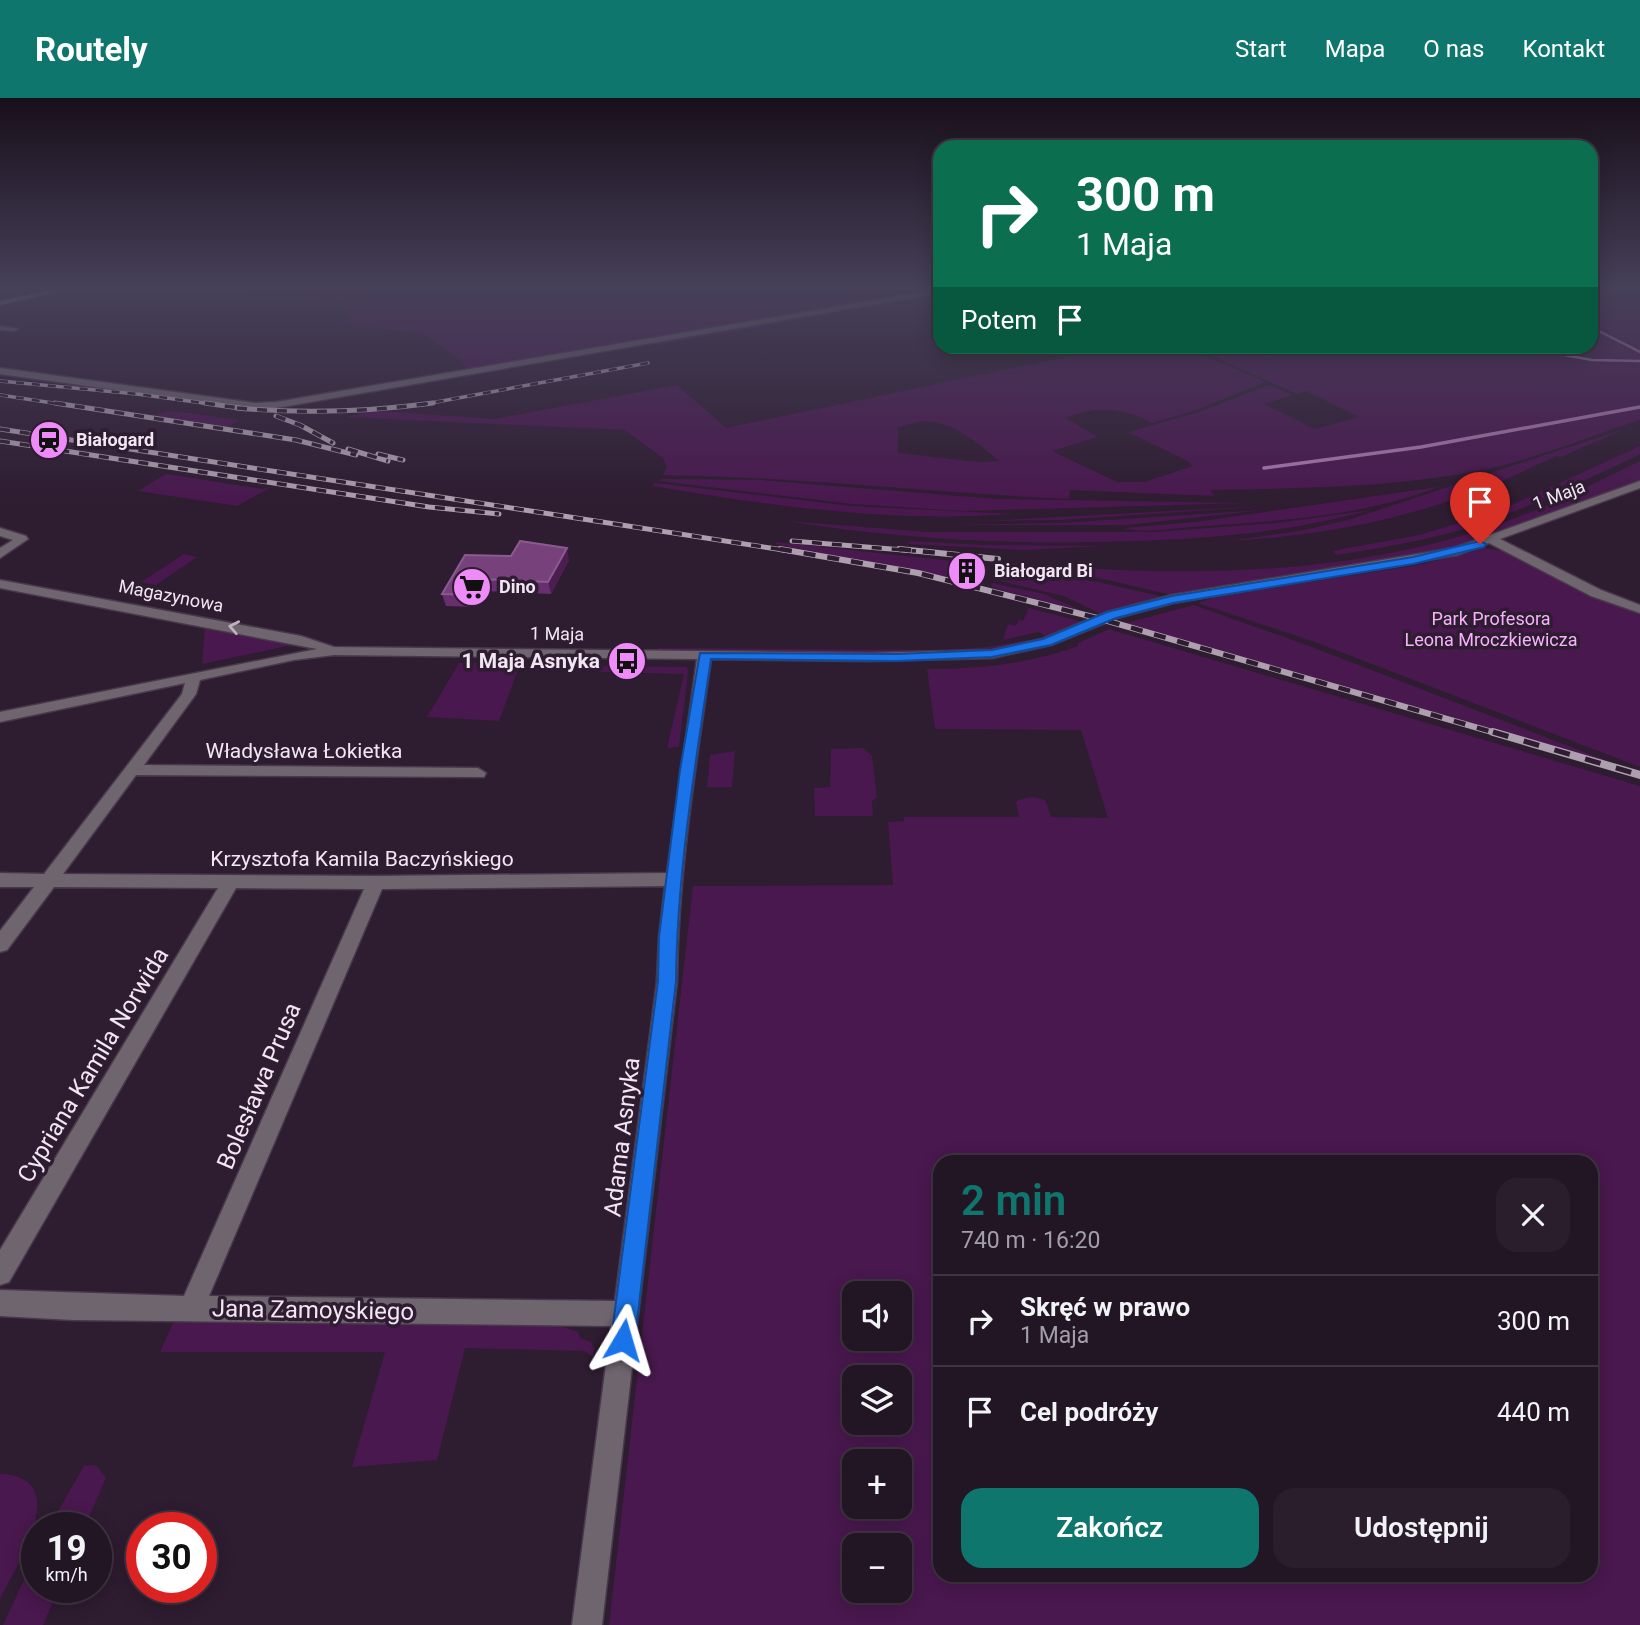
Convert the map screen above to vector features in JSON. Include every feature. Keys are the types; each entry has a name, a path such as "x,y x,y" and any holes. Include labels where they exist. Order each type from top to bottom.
{"street":[{"path":"0,371 255,406 276,405 537,360"},
{"name":"1 Maja","path":"0,717 294,656 334,651 918,657 992,654 1046,642 1112,615 1157,603 1424,559 1492,541 1640,484"},
{"path":"0,533 22,539 0,554"},
{"path":"1492,541 1608,598 1640,609"},
{"name":"Magazynowa","path":"0,584 301,640 334,651"},
{"path":"1608,598 1640,598"},
{"name":"Adama Asnyka","path":"587,1625 667,981 668,937 691,745 705,656"},
{"path":"0,945 190,692 194,676"},
{"name":"Władysława Łokietka","path":"131,771 478,774"},
{"name":"Krzysztofa Kamila Baczyńskiego","path":"0,880 376,883 675,879"},
{"name":"Cypriana Kamila Norwida","path":"0,1273 230,883"},
{"name":"Bolesława Prusa","path":"191,1309 376,883"},
{"name":"Jana Zamoyskiego","path":"0,1303 73,1307 626,1314"}],"green space":[{"path":"460,360 519,360 467,369"},
{"path":"1051,360 1215,360 1265,382 1196,410 1152,423 1131,414 1110,410 1088,411 1066,418 1098,437 1052,451 1117,482 1145,482 1192,466 1189,462 1128,432 1199,412 1269,385 1293,395 1264,404 1315,429 1359,417 1306,391 1297,394 1222,360 1640,360 1640,420 1535,456 1493,468 1440,477 1308,488 1210,490 1214,496 1070,490 1069,499 663,475 667,467 663,458 625,430 345,417 376,411 494,419 677,385 726,428","holes":["923,421 944,425 964,434 999,461 978,462 898,453 898,427"]},
{"path":"172,411 240,420 226,428 130,414 153,415"},
{"path":"1627,428 1483,489 1402,515 1344,528 1228,541 1304,530 1351,519"},
{"path":"1640,446 1640,454 1582,482 1483,523 1392,546 1337,555 1332,551 1419,535 1496,512"},
{"path":"1640,461 1640,480 1453,548 1172,595 1090,576 994,561 1117,570 1179,571 1303,566 1364,558 1425,546 1524,515"},
{"path":"166,474 263,489 273,486 237,506 138,491"},
{"path":"760,480 997,499 1250,503 962,511 852,504 660,481"},
{"path":"655,483 852,506 1014,514 923,516 832,511 652,486"},
{"path":"1438,487 1379,505 1318,516 1159,530 1124,528 1195,522"},
{"path":"1284,505 1060,520 983,521"},
{"path":"1264,510 1127,525 941,525 1060,523"},
{"path":"1371,510 1303,525 1236,535 1098,542 942,539 787,521 928,532 1155,532 1277,523"},
{"path":"910,541 983,545 1104,546 1024,550 909,544"},
{"path":"775,544 952,561 946,577"},
{"name":"Park Profesora Leona Mroczkiewicza","path":"1485,548 1504,551 1640,612 1640,767 1312,641 1198,603 1218,596 1418,565"},
{"path":"184,554 197,557 156,585 141,582"},
{"path":"996,565 1098,582 1164,597 1101,614 1064,596 992,579"},
{"path":"992,583 1044,594 1085,612 991,587"},
{"path":"1194,605 1312,647 1628,769 1122,624"},
{"path":"1029,608 1083,622 1047,637 1039,632 1003,640 1008,624 1016,626 1019,620 1023,621"},
{"path":"205,626 297,644 202,664"},
{"path":"1109,629 1640,786 1640,1625 609,1625 693,886 893,885 888,822 904,821 904,817 1019,817 1016,802 1031,797 1046,801 1051,817 1108,818 1081,730 935,729 927,669 985,666 1078,646 1078,643"},
{"path":"1029,642 995,648 912,653 660,651 657,648 945,650"},
{"path":"459,663 584,665 581,672 518,670 499,721 427,717"},
{"path":"600,666 687,667 679,747 667,748 684,674 598,672"},
{"path":"863,748 872,756 877,797 872,801 873,816 815,816 814,788 830,787 831,749"},
{"path":"735,751 732,787 707,787 710,755"},
{"path":"511,1321 556,1324 578,1332 580,1338 591,1342 594,1348 593,1357 585,1351 465,1348 437,1460 352,1467 385,1352 160,1352 173,1323"},
{"path":"96,1465 106,1478 91,1512 57,1512 84,1466"},
{"path":"0,1474 22,1479 34,1490 37,1506 36,1512 21,1512 21,1558 0,1599"},
{"path":"21,1586 21,1603 52,1603 43,1625 3,1625"}],"building":[{"path":"520,541 567,548 548,582 481,579 472,595 442,594 465,555 511,556"}],"waterway":[{"path":"1604,360 1640,361"},
{"path":"1264,468 1421,447 1640,407"}],"railway":[{"path":"428,403 648,363"},
{"path":"0,381 218,405"},
{"path":"0,395 66,405"},
{"path":"55,403 296,440 356,455"},
{"path":"205,403 241,408"},
{"path":"241,408 335,411 428,403"},
{"path":"420,405 428,403"},
{"path":"428,403 433,403"},
{"path":"241,408 246,409"},
{"path":"276,416 300,425 333,443"},
{"path":"0,429 790,551"},
{"path":"0,441 429,507 499,514"},
{"path":"348,449 388,461"},
{"path":"378,454 403,460"},
{"path":"792,541 916,551"},
{"path":"780,549 918,573 1101,619 1499,734"},
{"path":"899,549 998,559"},
{"path":"1493,732 1640,775"}],"place":[{"name":"Białogard","path":"49,440"},
{"name":"Białogard Bi","path":"967,571"},
{"name":"Dino","path":"472,587"},
{"name":"1 Maja Asnyka","path":"627,661"}],"route":[{"path":"623,1340 667,981 668,937 688,770 705,656 897,657 992,654 1046,642 1112,615 1172,599 1413,561 1480,544"}]}
